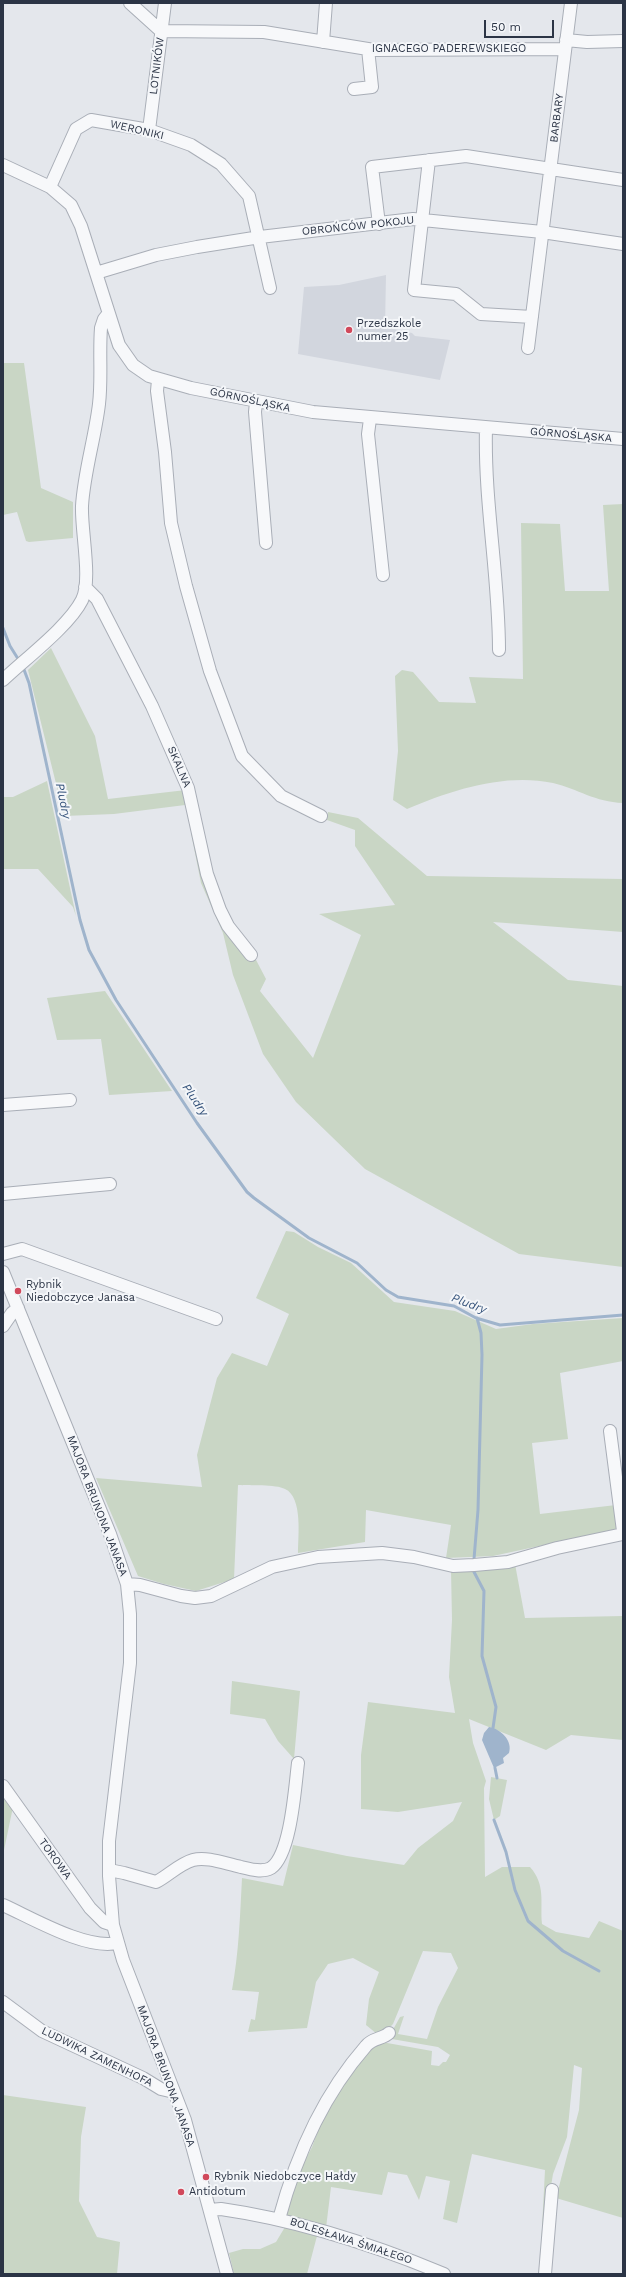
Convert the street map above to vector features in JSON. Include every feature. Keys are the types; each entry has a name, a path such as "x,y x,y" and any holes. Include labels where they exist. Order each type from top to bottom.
{"street":[{"path":"130,3 162,31"},
{"name":"LOTNIKÓW","path":"149,130 165,3"},
{"path":"323,42 326,3"},
{"name":"BARBARY","path":"528,348 571,3"},
{"name":"IGNACEGO PADEREWSKIEGO","path":"162,31 264,32 368,50 566,45 587,42 623,41"},
{"path":"354,89 372,87 368,50"},
{"name":"WERONIKI","path":"50,187 76,129 91,120 149,130 191,145 221,164 249,196 260,237 270,288"},
{"path":"379,224 372,167 466,156 509,161 550,170 623,180"},
{"path":"429,160 414,290 456,294 481,314 532,318"},
{"name":"GÓRNOŚLĄSKA","path":"3,165 50,187 65,198 77,215 119,345 129,361 143,373 164,381 256,402 313,412 623,439"},
{"name":"OBROŃCÓW POKOJU","path":"96,273 156,255 260,237 422,219 542,232 623,244"},
{"path":"7,674 25,659 76,609 83,598 86,587 82,530 83,503 99,403 101,328 104,319 108,314"},
{"path":"164,381 160,410 171,523 182,572 210,671 242,756 281,796 321,816"},
{"path":"256,402 255,412 266,543"},
{"path":"370,418 368,434 383,575"},
{"path":"486,428 487,477 498,615 498,650"},
{"name":"SKALNA","path":"86,587 93,593 105,614 170,747 188,788 213,895 228,926 251,955"},
{"path":"3,1104 70,1100"},
{"path":"3,1194 110,1184"},
{"path":"3,1254 22,1249 216,1319"},
{"name":"MAJORA BRUNONA JANASA","path":"3,1272 110,1534 127,1584 130,1609 130,1663 110,1823 108,1870 113,1924 118,1944 189,2134 227,2274"},
{"path":"3,1326 12,1313 18,1308"},
{"path":"127,1584 140,1585 181,1596 195,1598 212,1596 272,1567 318,1557 382,1553 414,1557 453,1566 474,1565 508,1562 557,1548 623,1533 610,1431"},
{"path":"108,1870 156,1882 185,1864 199,1859 249,1869 263,1870 271,1868 280,1856 287,1837 298,1763"},
{"name":"TOROWA","path":"3,1786 90,1908 104,1922 113,1924"},
{"path":"3,1905 85,1942 108,1945 118,1944"},
{"name":"LUDWIKA ZAMENHOFA","path":"3,2002 42,2031 143,2078 161,2089 174,2092"},
{"name":"BOLESŁAWA ŚMIAŁEGO","path":"279,2219 308,2138 329,2095 366,2044 389,2032"},
{"path":"545,2274 552,2190"},
{"name":"BOLESŁAWA ŚMIAŁEGO","path":"210,2210 221,2209 279,2219 383,2250 444,2274"}],"shaded area":[{"name":"Przedszkole numer 25","path":"386,275 385,327 412,333 415,336 450,340 440,380 298,354 304,287 339,285"}],"green space":[{"path":"3,363 24,363 41,488 73,502 73,538 29,542 26,541 17,512 3,515"},
{"path":"623,504 623,803 595,798 553,783 535,780 516,780 478,785 407,809 393,800 398,751 395,676 402,670 413,672 439,702 476,703 469,677 523,679 521,523 560,524 565,591 609,591 603,505"},
{"path":"51,648 95,736 108,799 186,790 185,805 114,814 64,816 28,670"},
{"path":"47,781 76,916 73,907 38,869 3,869 3,797 13,797"},
{"path":"328,812 358,818 427,876 623,879 623,932 493,922 568,980 623,986 623,1267 519,1254 365,1169 296,1102 263,1054 233,975 223,933 201,883 191,833 195,831 207,885 255,958 266,979 260,991 313,1058 361,935 319,914 395,905 355,846 355,830 327,820"},
{"path":"105,991 172,1091 109,1095 101,1039 57,1040 47,998"},
{"path":"286,1231 294,1232 318,1247 351,1263 394,1302 455,1311 496,1329 533,1324 623,1318 623,1361 560,1373 568,1439 532,1443 540,1514 616,1505 618,1529 493,1556 446,1558 451,1525 366,1510 365,1542 298,1553 299,1528 297,1509 295,1500 291,1493 281,1487 275,1486 238,1485 234,1579 196,1591 164,1584 138,1576 96,1478 202,1487 197,1455 217,1378 232,1353 267,1366 289,1314 256,1298"},
{"path":"515,1564 525,1618 623,1616 623,1740 571,1735 546,1750 469,1719 473,1743 486,1781 484,1788 485,1877 502,1867 530,1867 538,1880 540,1887 542,1924 556,1932 589,1938 599,1921 623,1931 623,2218 556,2198 579,2110 582,2068 574,2065 567,2137 553,2174 541,2247 545,2170 472,2154 457,2223 443,2219 450,2181 426,2176 419,2200 407,2175 388,2172 382,2195 331,2187 326,2228 289,2217 286,2214 297,2176 312,2147 329,2101 376,2041 432,2051 431,2065 439,2066 443,2062 446,2062 450,2055 438,2047 386,2038 390,2035 400,2017 404,2016 398,2034 427,2039 438,2007 458,1968 451,1953 423,1951 393,2024 377,2034 366,2025 369,1999 379,1972 353,1958 328,1964 316,1982 307,2028 248,2032 251,2019 255,2020 259,1992 232,1990 238,1948 242,1878 283,1886 293,1845 347,1856 404,1865 418,1848 453,1821 462,1802 398,1812 361,1809 361,1755 368,1702 455,1713 449,1677 452,1620 451,1570"},
{"path":"232,1681 300,1691 294,1759 278,1741 265,1719 230,1714"},
{"path":"491,1777 507,1780 500,1816 494,1820 489,1799"},
{"path":"3,1795 13,1807 3,1855"},
{"path":"3,2095 86,2107 81,2137 79,2201 97,2237 120,2242 117,2274 3,2274"},
{"path":"294,2225 317,2236 307,2274 234,2274 229,2253 243,2249 260,2249 276,2242 285,2227 291,2229"}],"water":[{"path":"489,1727 498,1730 505,1736 508,1740 510,1749 509,1753 503,1758 504,1763 494,1768 482,1740 484,1733"}],"waterway":[{"name":"Pludry","path":"3,628 10,646 20,662"},
{"name":"Pludry","path":"23,667 29,683 80,920 89,950 116,1000 197,1123 247,1192 309,1238 357,1263 386,1290 398,1297 454,1306 476,1318 500,1325 623,1315"},
{"path":"474,1559 478,1510 482,1355 481,1333 477,1318"},
{"path":"473,1570 484,1591 482,1656 496,1707 493,1728"},
{"path":"495,1768 497,1778"},
{"path":"494,1820 506,1852 515,1890 528,1921 563,1951 599,1971"}],"place":[{"name":"Przedszkole numer 25","path":"349,330"},
{"name":"Rybnik Niedobczyce Janasa","path":"18,1291"},
{"name":"Rybnik Niedobczyce Hałdy","path":"206,2177"},
{"name":"Antidotum","path":"181,2192"}]}
